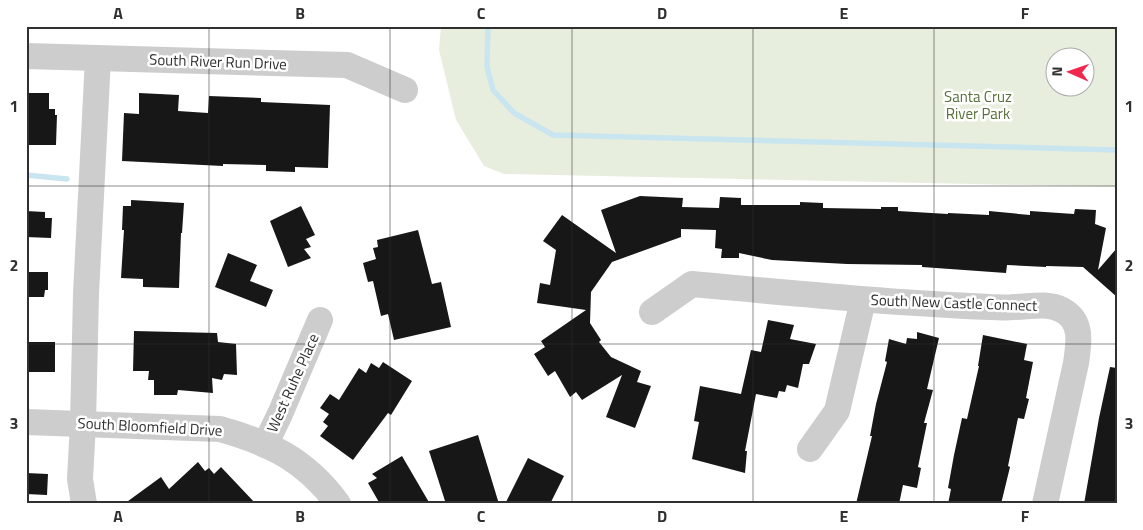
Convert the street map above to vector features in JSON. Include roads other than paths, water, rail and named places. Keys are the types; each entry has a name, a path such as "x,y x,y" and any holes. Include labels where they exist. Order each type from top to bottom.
{"street":[{"name":"South River Run Drive","path":"26,56 347,65 405,90"},
{"path":"84,504 80,479 86,294 98,58"},
{"name":"South New Castle Connect","path":"652,312 692,284 864,300 1012,307 1052,306 1076,314 1079,345 1045,504"},
{"path":"810,449 837,411 864,300"},
{"name":"West Ruhe Place","path":"265,445 320,320"},
{"name":"South Bloomfield Drive","path":"26,422 220,429 240,434 283,453 306,468 338,504"}],"waterway":[{"path":"488,26 487,67 493,90 514,113 553,135 1117,150"},
{"path":"26,175 67,179"}],"park label":[{"name":"Santa Cruz River Park","path":"978,106"}]}
